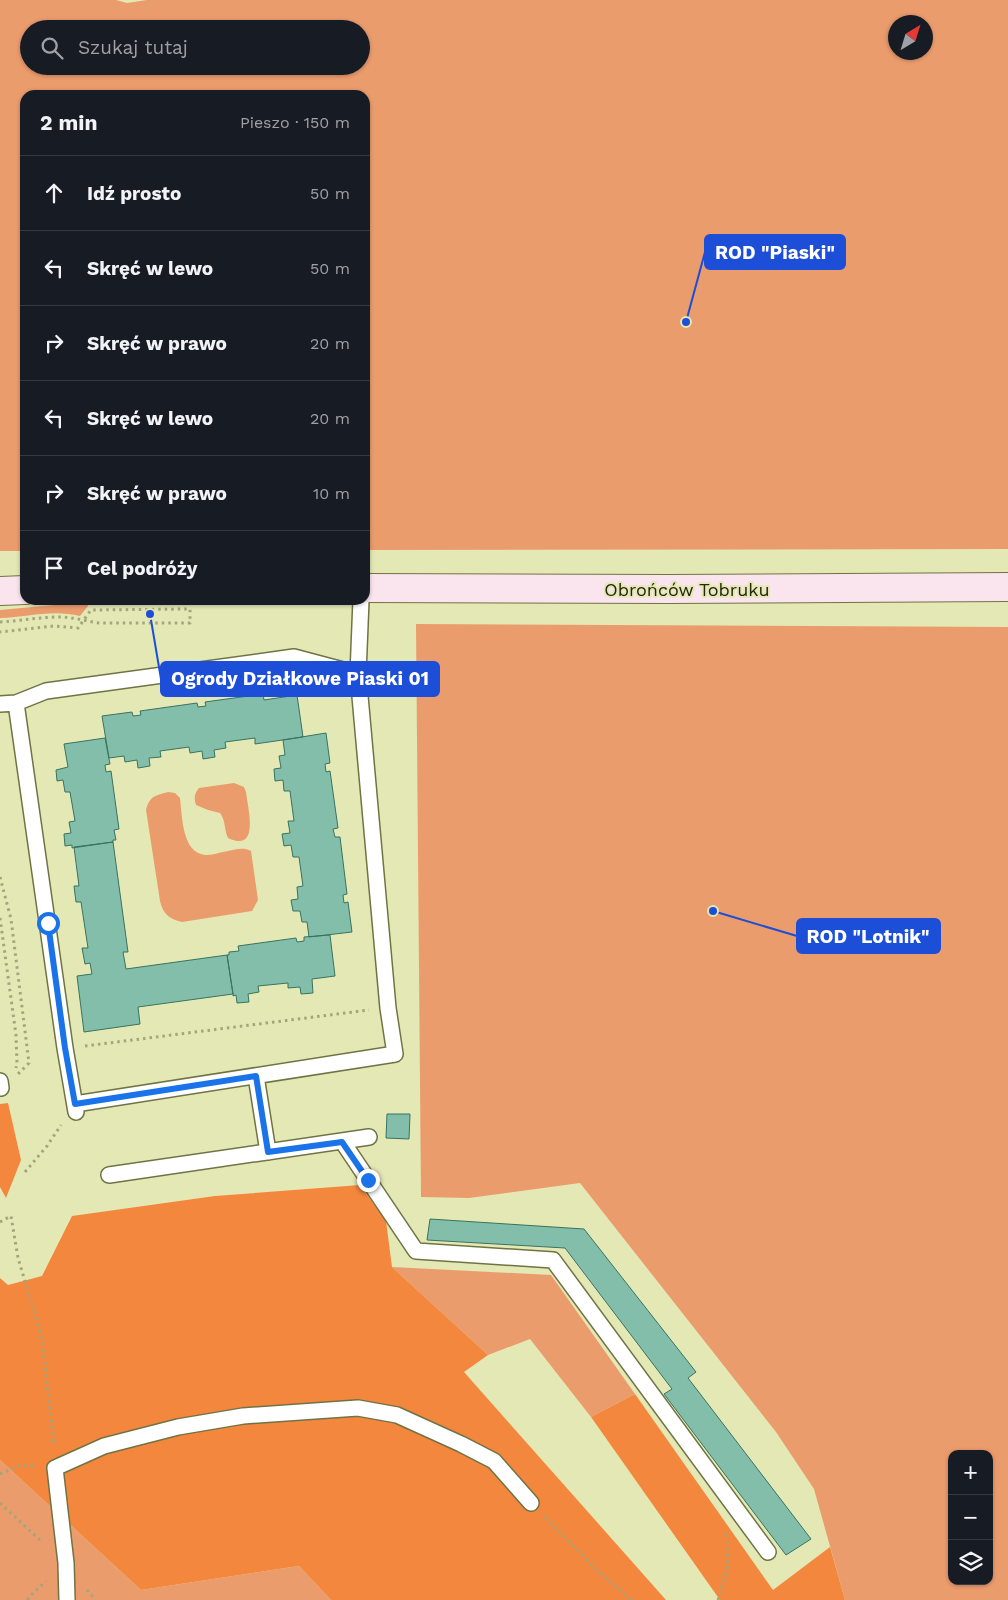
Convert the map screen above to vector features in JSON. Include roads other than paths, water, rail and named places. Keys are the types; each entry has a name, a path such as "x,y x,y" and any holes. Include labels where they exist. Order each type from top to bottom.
{"street":[{"name":"Obrońców Tobruku","path":"370,588 1008,587"},
{"path":"0,591 20,590"}],"lane":[{"path":"16,703 75,1108 395,1054 388,1008 358,674 361,605"},
{"path":"0,704 16,703 46,691 294,657 358,674"},
{"path":"256,1076 268,1152"},
{"path":"109,1175 369,1137"},
{"path":"342,1142 416,1251 553,1260 768,1552"},
{"path":"67,1600 66,1563 55,1468 104,1446 178,1427 243,1416 358,1408 396,1415 460,1444 494,1462 531,1503"}],"place":[{"name":"ROD \"Piaski\"","path":"686,322"},
{"name":"Ogrody Działkowe Piaski 01","path":"150,614"},
{"name":"ROD \"Lotnik\"","path":"713,911"}]}
